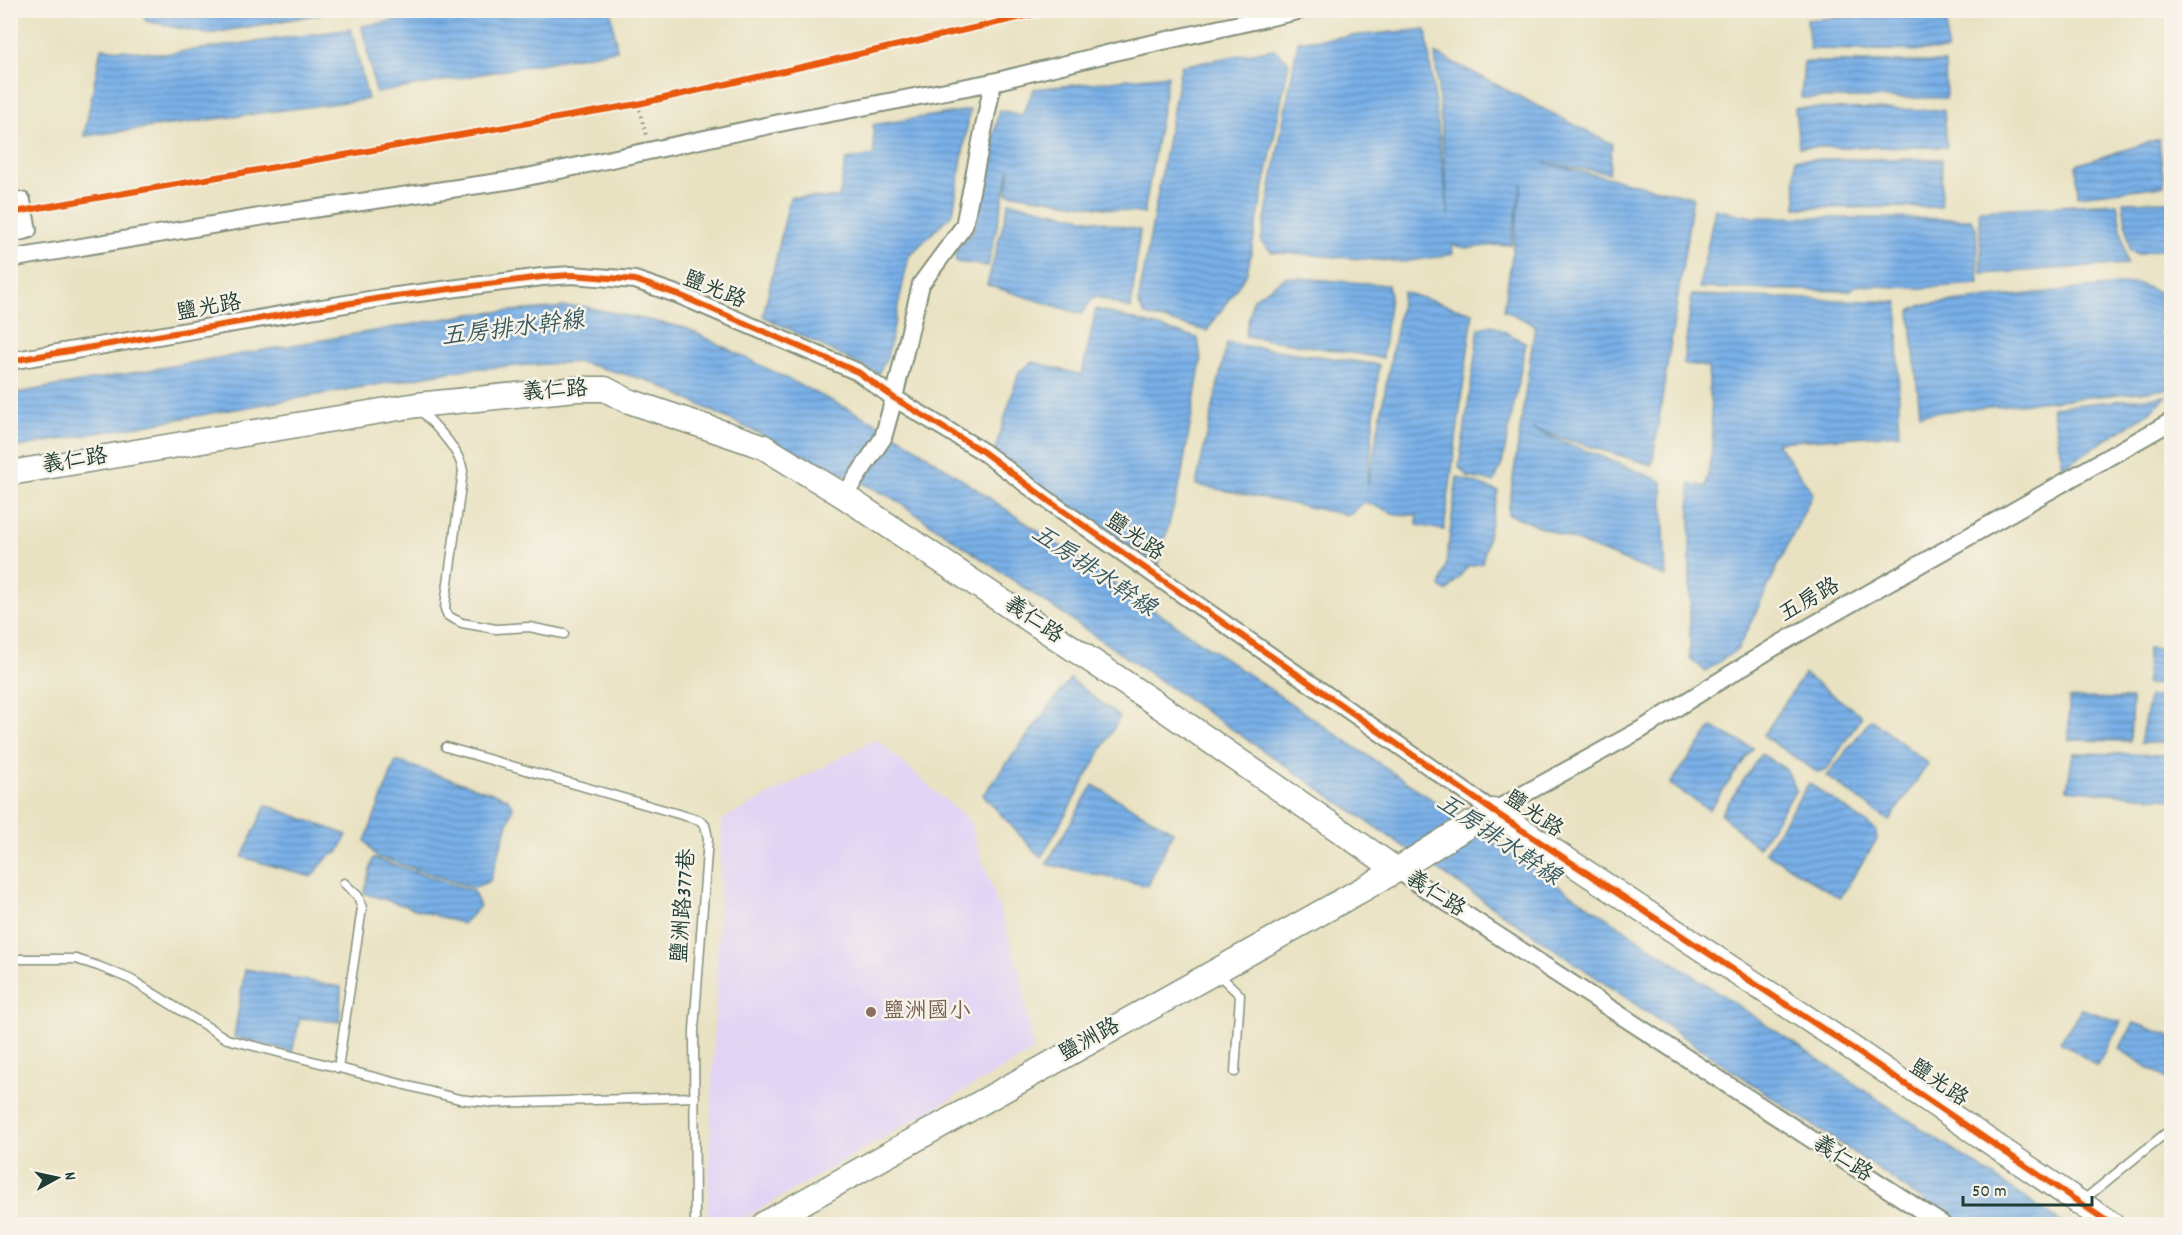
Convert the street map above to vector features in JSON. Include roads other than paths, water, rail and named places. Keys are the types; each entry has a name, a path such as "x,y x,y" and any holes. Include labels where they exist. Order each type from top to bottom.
{"street":[{"path":"10,258 271,215 513,180 789,120 993,82 1240,17 1302,10"},
{"path":"848,490 883,438 921,284 964,226 993,82"},
{"path":"10,199 22,201 28,230 10,234"},
{"name":"鹽光路","path":"10,362 381,298 572,275 635,280 679,295 858,372 894,398 982,451 1063,511 1493,811 1846,1044 2111,1224"},
{"name":"義仁路","path":"10,473 417,405 576,389 605,389 626,400 762,446 848,490 1164,709 1406,864 1942,1224"},
{"name":"五房路","path":"1472,823 1642,729 1776,646 2172,421"},
{"name":"鹽洲路","path":"765,1224 1406,864 1472,823"}],"lane":[{"path":"417,405 456,452 463,471 446,598 445,609 448,616 462,623 496,629 529,627 564,634"},
{"name":"鹽洲路377巷","path":"446,747 699,820 705,825 708,838 694,1030 695,1224"},
{"path":"338,1068 362,908 358,896 344,883"},
{"path":"10,959 76,959 130,979 227,1038 459,1099 494,1103 695,1097"},
{"path":"1215,971 1240,995 1235,1072"},
{"path":"2080,1203 2172,1128"}],"water":[{"path":"462,10 611,11 617,50 376,93 362,26"},
{"path":"141,11 338,11 208,34 146,21"},
{"path":"1912,11 1947,11 1947,51 1810,49 1807,20"},
{"path":"351,29 368,99 84,136 101,48 164,54"},
{"path":"1426,29 1449,218 1435,53 1612,144 1609,173 1544,163 1693,197 1652,465 1532,429 1662,481 1666,577 1508,514 1535,325 1504,310 1522,184 1511,244 1467,248 1452,245 1453,254 1404,262 1272,252 1261,242 1298,41"},
{"path":"1274,49 1289,62 1247,273 1207,331 1145,315 1138,303 1181,66"},
{"path":"1804,62 1945,62 1946,98 1801,98"},
{"path":"1168,75 1144,214 1007,193 1010,168 988,266 956,262 955,250 974,229 999,110 1022,115 1034,89"},
{"path":"1795,108 1944,110 1947,147 1799,147"},
{"path":"970,110 953,213 909,256 887,358 878,374 763,316 790,197 839,198 846,160 874,155 873,125"},
{"path":"2159,139 2164,186 2078,196 2076,165"},
{"path":"1795,159 1942,159 1941,207 1796,208"},
{"path":"2168,201 2170,247 2138,254 2130,251 2123,202"},
{"path":"1009,202 1140,230 1131,309 1095,296 1081,314 987,285"},
{"path":"2117,203 2127,264 1982,274 1979,210"},
{"path":"1715,209 1752,217 1971,219 1976,227 1979,284 1920,288 1857,285 1850,291 1699,288"},
{"path":"1286,277 1388,285 1390,295 1383,358 1245,336 1253,299"},
{"path":"2136,283 2159,292 2160,337 2165,339 2169,389 1920,414 1910,311 1922,305"},
{"path":"1403,292 1473,313 1444,530 1417,525 1417,515 1398,515 1365,502 1349,515 1196,485 1227,343 1379,365 1367,490"},
{"path":"1692,295 1898,302 1899,434 1776,442 1813,493 1738,649 1705,671 1690,658 1690,484 1706,487 1713,443 1708,367 1683,364"},
{"name":"五房排水幹線","path":"580,306 686,328 888,429 1512,854 2064,1224 1958,1224 891,497 650,381 579,362 467,369 11,448 11,394 471,314"},
{"path":"1096,309 1198,338 1201,361 1181,479 1158,565 992,459 1019,372 1033,362 1082,375"},
{"path":"1492,325 1526,343 1502,464 1494,482 1468,477 1459,467 1479,328"},
{"path":"2167,396 2150,412 2063,467 2052,407"},
{"path":"1457,477 1498,491 1482,563 1468,566 1447,592 1440,587 1446,565"},
{"path":"2147,648 2171,649 2168,685 2146,684"},
{"path":"1804,674 1862,716 1826,771 1817,772 1763,736"},
{"path":"1070,679 1120,717 1041,858 983,795"},
{"path":"2149,697 2171,697 2171,743 2140,743"},
{"path":"2069,698 2132,699 2130,741 2069,740"},
{"path":"1871,719 1928,764 1889,821 1827,776"},
{"path":"1712,727 1753,748 1709,810 1670,784"},
{"path":"2073,753 2171,755 2171,799 2067,789"},
{"path":"1761,754 1787,770 1796,790 1758,848 1721,814"},
{"path":"396,761 507,798 513,807 490,881 473,888 376,856 365,841"},
{"path":"1809,783 1876,830 1877,839 1840,898 1765,852"},
{"path":"1093,785 1173,831 1148,886 1046,864"},
{"path":"266,805 347,835 338,853 329,856 311,877 242,857"},
{"path":"373,858 473,891 480,906 463,924 364,893"},
{"path":"245,969 341,987 340,1022 300,1018 292,1052 234,1037"},
{"path":"2082,1009 2121,1022 2097,1066 2060,1041"},
{"path":"2134,1023 2171,1036 2171,1082 2119,1049"}],"place":[{"name":"鹽洲國小","path":"871,1012"}]}
